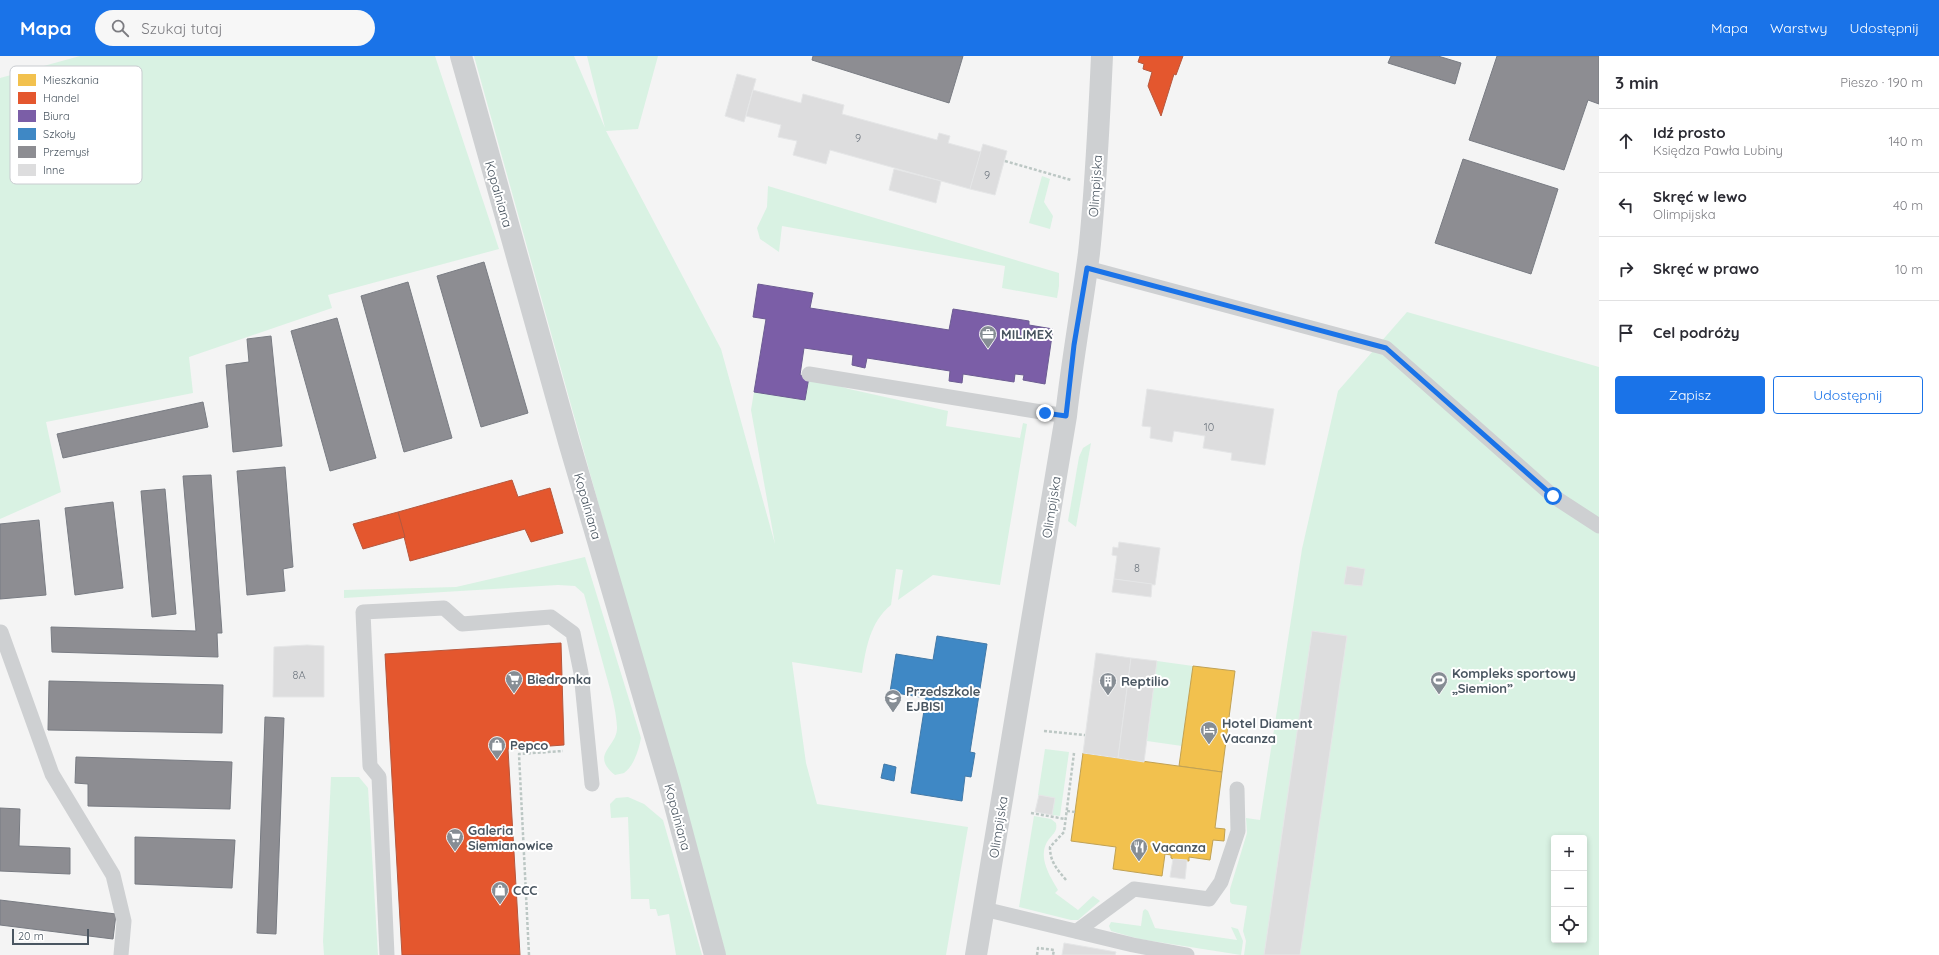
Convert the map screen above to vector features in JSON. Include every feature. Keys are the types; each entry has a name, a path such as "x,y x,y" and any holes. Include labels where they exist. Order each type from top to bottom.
{"street":[{"name":"Kopalniana","path":"461,56 569,442 668,783 715,955"},
{"name":"Olimpijska","path":"976,955 1066,416 1074,345 1087,268 1096,186 1102,56"}],"lane":[{"path":"1087,268 1386,348 1553,496 1599,526"},
{"path":"809,374 1066,416"},
{"path":"387,955 379,777 370,766 363,612 444,608 462,624 551,617 572,633 581,673 592,784"},
{"path":"1,632 52,774 113,874 124,921 121,955"},
{"path":"1077,931 1134,889 1209,899 1221,882 1238,831 1237,789"},
{"path":"984,909 1133,945 1187,955"}],"path":[{"path":"1005,161 1068,178"},
{"path":"1044,731 1085,735"},
{"path":"529,955 519,754 563,751"},
{"path":"1066,880 1053,865 1050,856 1050,847 1064,832 1074,753"},
{"path":"1067,811 1075,812"},
{"path":"1030,813 1066,819"},
{"path":"1037,955 1038,948 1054,950 1053,955"}],"green space":[{"path":"80,56 435,56 499,249 328,295 332,308 189,357 193,393 46,422 61,492 0,519 0,78 10,75 10,184 142,184 142,66 44,66"},
{"path":"474,56 574,56 605,128 587,56 658,56 638,129 606,131 721,349 775,544 751,410 754,392 805,400 809,377 849,389 948,411 946,426 1020,438 1023,423 1027,424 1000,585 933,575 898,600 903,570 896,569 891,605 878,619 870,636 862,673 792,662 806,763 817,804 968,827 946,955 726,955"},
{"path":"1042,176 1050,179 1044,202 1053,216 1050,229 1029,223"},
{"path":"768,186 1059,273 1057,298 1002,288 1005,266 782,226 779,252 760,239 757,228 767,207"},
{"name":"Kompleks sportowy „Siemion”","path":"1407,312 1599,367 1599,955 1244,955 1246,941 1243,931 1247,906 1232,904 1230,902 1230,889 1247,833 1246,818 1260,820 1302,549 1338,391"},
{"path":"1091,443 1076,527 1068,521 1079,457 1083,448"},
{"path":"585,557 641,738 631,766 624,773 615,775 604,761 604,756 616,734 617,727 614,706 584,594 575,586 558,585 344,598 344,590 456,587"},
{"path":"1157,661 1193,666 1182,746 1147,741"},
{"path":"1045,749 1069,752 1060,816 1052,815 1055,798 1038,795"},
{"path":"331,777 359,777 368,788 378,955 324,955 323,941"},
{"path":"628,797 644,804 663,820 702,955 676,955 669,914 658,916 656,909 650,909 649,899 631,899 628,817 611,818 610,804 616,798"},
{"path":"1034,816 1051,819 1056,823 1056,829 1047,842 1044,854 1046,867 1058,890 1055,893 1078,910 1093,896 1100,901 1078,920 1071,920 1019,907"},
{"path":"1145,909 1148,911 1155,928 1237,940 1231,927 1238,929 1243,941 1241,955 1139,939 1111,931 1109,926 1111,922 1141,926 1143,911"}],"building: Mieszkania":[{"path":"1193,666 1235,671 1222,772 1179,766"},
{"path":"1083,753 1222,772 1215,828 1225,829 1224,841 1213,840 1210,860 1189,857 1189,861 1173,859 1171,858 1171,855 1165,854 1162,876 1113,869 1116,847 1071,841"}],"building: Handel":[{"path":"1140,56 1183,56 1176,75 1174,74 1161,116 1148,86 1152,72 1143,69 1144,64 1138,62"},
{"path":"512,480 518,497 550,488 563,533 531,542 525,529 410,561 398,512"},
{"path":"398,512 405,537 363,549 353,524"},
{"name":"Galeria Siemianowice","path":"561,643 564,745 508,749 520,955 402,955 385,654"}],"building: Biura":[{"path":"758,284 813,293 810,308 949,330 953,309 1029,321 1029,325 1053,329 1045,384 1023,380 1024,375 1015,374 1014,382 963,374 962,383 949,381 950,371 867,358 865,368 852,365 853,355 804,348 800,375 809,377 805,400 754,392 766,319 753,317"}],"building: Szkoły":[{"path":"937,636 987,644 970,752 975,753 971,777 965,776 962,801 911,793 926,698 890,692 896,654 933,660"},
{"path":"884,764 896,767 894,781 881,778"}],"building: Przemysł":[{"path":"813,56 963,56 949,103 812,60"},
{"path":"1391,56 1438,56 1461,63 1455,84 1388,63"},
{"path":"1497,56 1599,56 1599,104 1588,100 1564,170 1469,140"},
{"path":"1463,159 1558,189 1531,274 1435,243"},
{"path":"484,262 528,413 481,427 437,276"},
{"path":"408,282 452,438 404,452 361,296"},
{"path":"337,318 376,458 330,471 291,331"},
{"path":"271,336 282,446 233,452 226,365 249,362 247,339"},
{"path":"203,402 208,427 63,458 57,434"},
{"path":"285,467 293,567 283,569 285,591 247,595 237,471"},
{"path":"211,475 222,633 217,633 218,657 52,652 51,627 196,631 183,476"},
{"path":"165,489 176,614 152,617 141,491"},
{"path":"113,502 123,588 75,595 65,508"},
{"path":"39,520 46,595 0,599 0,524"},
{"path":"49,681 223,685 222,733 48,730"},
{"path":"265,717 284,718 276,934 257,933"},
{"path":"76,757 232,762 230,809 88,806 88,784 75,783"},
{"path":"0,808 20,809 19,846 70,848 70,874 0,871"},
{"path":"135,837 235,840 232,888 135,884"},
{"path":"0,900 116,914 113,939 0,925"}],"building: Inne":[{"path":"737,74 756,79 744,122 725,116"},
{"path":"753,90 801,103 803,94 844,105 842,114 937,140 939,133 950,136 948,143 981,152 970,189 830,150 826,164 793,155 797,141 778,137 781,125 746,116"},
{"path":"983,144 1007,151 995,195 970,189"},
{"path":"894,169 941,181 936,203 889,190"},
{"path":"1147,389 1274,409 1265,465 1231,460 1232,453 1203,448 1205,436 1174,431 1172,442 1150,438 1151,427 1142,426"},
{"path":"1119,542 1160,548 1155,585 1114,579 1117,556 1112,555 1113,547 1118,548"},
{"path":"1347,566 1365,569 1362,586 1344,584"},
{"path":"1114,579 1152,584 1151,597 1112,592"},
{"path":"1312,631 1347,636 1300,955 1264,955"},
{"path":"307,645 324,646 324,697 273,697 274,647"},
{"name":"Reptilio","path":"1096,653 1131,658 1118,758 1083,753"},
{"path":"1131,658 1157,661 1144,762 1118,758"},
{"path":"1039,795 1055,798 1052,815 1035,812"},
{"path":"1173,859 1187,860 1185,879 1170,877"},
{"path":"1064,943 1116,952 1115,955 1062,955"}],"place":[{"name":"MILIMEX","path":"988,349"},
{"name":"Biedronka","path":"514,694"},
{"name":"Kompleks sportowy „Siemion”","path":"1439,695"},
{"name":"Reptilio","path":"1108,696"},
{"name":"Przedszkole EJBISI","path":"893,713"},
{"name":"Hotel Diament Vacanza","path":"1209,745"},
{"name":"Pepco","path":"497,760"},
{"name":"Galeria Siemianowice","path":"455,852"},
{"name":"Vacanza","path":"1139,862"},
{"name":"CCC","path":"500,905"}],"route":[{"path":"1045,413 1066,416 1074,345 1087,268 1386,348 1553,496"}]}
